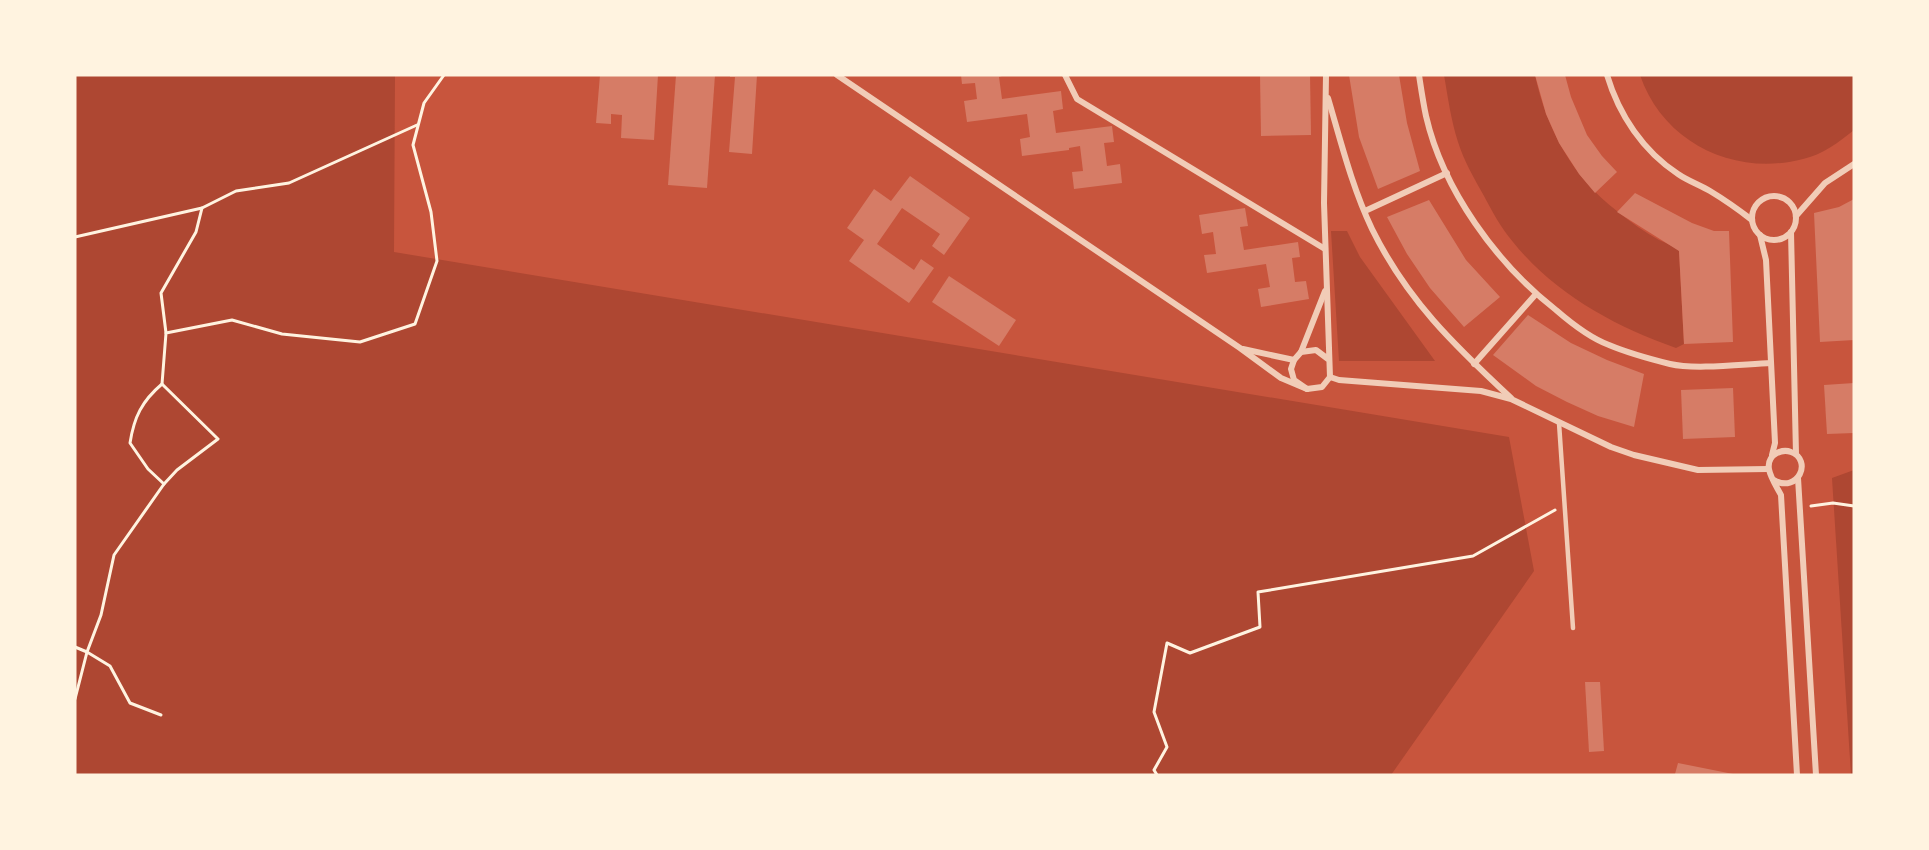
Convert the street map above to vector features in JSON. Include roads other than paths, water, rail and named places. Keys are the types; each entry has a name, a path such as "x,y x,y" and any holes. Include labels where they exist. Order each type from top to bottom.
{"street":[{"path":"837,75 1281,378 1307,389 1322,387 1330,376 1323,203 1326,75"},
{"path":"1065,75 1077,99 1325,249"},
{"path":"1419,75 1426,116 1436,147 1470,215 1495,252 1536,294 1570,322 1607,345 1672,365 1771,363"},
{"path":"1607,75 1612,94 1623,116 1655,155 1679,174 1712,192 1752,220"},
{"path":"1326,90 1350,171 1372,229 1412,295 1436,325 1511,399"},
{"path":"1796,216 1825,183 1854,164"},
{"path":"1365,212 1447,173"},
{"path":"1791,232 1776,240 1760,235 1752,220 1757,204 1763,198 1780,196 1788,200 1796,216 1791,232 1796,454 1802,468 1798,478 1816,775"},
{"path":"1760,235 1766,260 1775,443 1768,469 1781,495 1797,775"},
{"path":"1307,389 1294,380 1291,369 1294,360 1301,352 1327,288"},
{"path":"1474,364 1536,294"},
{"path":"1240,348 1294,360"},
{"path":"1301,352 1316,350 1328,359"},
{"path":"1330,376 1339,380 1481,391 1511,399 1611,447 1634,455 1698,470 1768,469"},
{"path":"1772,457 1776,453 1786,451 1796,454"},
{"path":"1774,480 1789,483 1798,478"}],"lane":[{"path":"1559,423 1573,628"}]}
